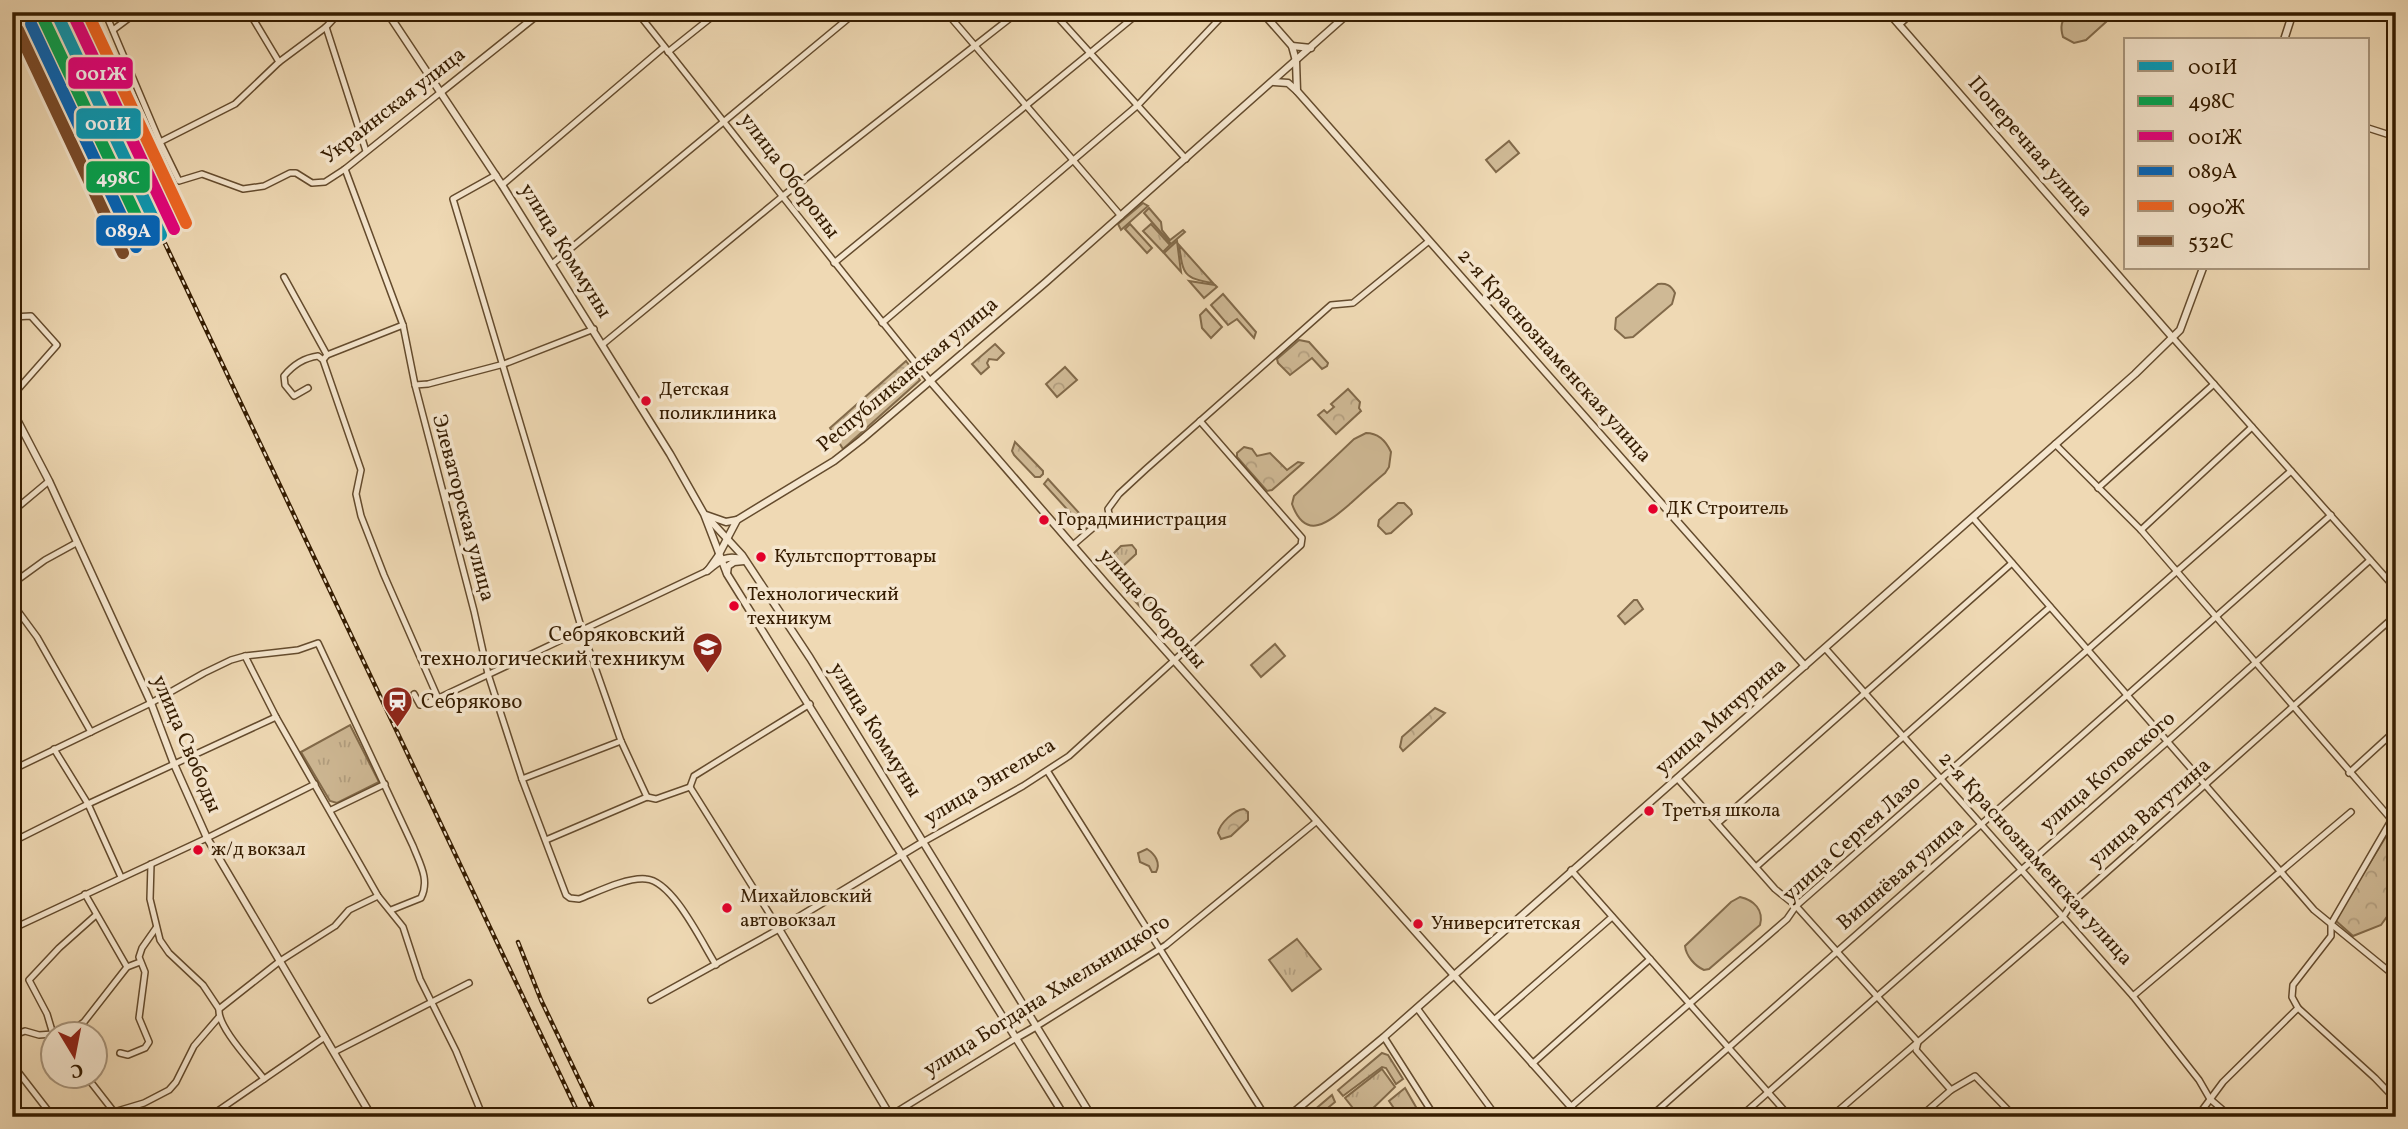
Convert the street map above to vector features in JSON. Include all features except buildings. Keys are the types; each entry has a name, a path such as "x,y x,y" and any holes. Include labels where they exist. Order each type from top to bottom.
{"street":[{"path":"105,12 160,142 235,104 279,62 326,27 340,12"},
{"path":"113,30 137,12"},
{"path":"249,12 279,62"},
{"name":"улица Коммуны","path":"387,12 604,344 704,514 727,573 1065,1117"},
{"name":"Украинская улица","path":"160,142 179,181 202,174 243,189 264,186 290,173 296,173 312,183 319,183 345,169 541,12"},
{"name":"улица Обороны","path":"636,12 725,121 834,264 931,382 1580,1117"},
{"path":"502,185 666,49 719,12"},
{"path":"552,264 856,12"},
{"path":"946,12 1121,216"},
{"path":"604,344 783,196 1018,12"},
{"path":"1053,12 1186,159"},
{"path":"834,264 1140,12"},
{"path":"883,323 1138,105 1226,12"},
{"path":"1262,12 1292,46 1296,61 1297,91"},
{"name":"Республиканская улица","path":"720,557 737,520 834,461 931,382 1350,12"},
{"name":"Поперечная улица","path":"1888,12 2173,338"},
{"path":"1899,25 1913,12"},
{"path":"2285,38 2293,12"},
{"path":"326,27 366,151"},
{"path":"1292,46 1311,48"},
{"path":"1272,82 1288,83 1297,91"},
{"name":"2-я Краснознаменская улица","path":"1297,91 1805,666"},
{"path":"2370,129 2396,137"},
{"name":"Элеваторская улица","path":"345,169 403,325 415,384 488,674 522,779 566,895 579,899 635,880 648,879 661,885 676,900 716,965"},
{"path":"496,175 453,199 582,630 621,740 647,797"},
{"path":"1073,545 1109,514 1108,509 1119,494 1331,305 1353,303 1429,241"},
{"path":"2202,270 2180,330 2173,338 2396,589"},
{"path":"284,277 325,358 361,470 356,494 361,516 438,698"},
{"path":"12,317 31,316 57,345 12,396"},
{"path":"308,388 294,396 285,385 284,376 302,360 318,356 325,358 403,325"},
{"path":"415,384 428,384 504,364 594,329"},
{"name":"улица Мичурина","path":"1288,1117 1418,1008 2173,338"},
{"path":"2098,488 2214,384"},
{"name":"улица Свободы","path":"12,410 49,481 151,703 174,764 207,838 372,1117"},
{"name":"улица Энгельса","path":"651,1000 779,929 903,853 1048,772 1084,744 1294,553 1301,545 1302,538 1200,421"},
{"path":"2141,530 2252,427"},
{"path":"2056,444 2141,530 2349,773 2391,818"},
{"name":"улица Сергея Лазо","path":"1559,1117 1787,919 1796,906 2291,471"},
{"path":"12,512 49,481"},
{"path":"704,514 726,522 737,520"},
{"name":"улица Коммуны","path":"704,514 746,561 810,658 1092,1117"},
{"name":"Вишнёвая улица","path":"1650,1117 2331,515"},
{"path":"1973,518 2280,872 2331,924 2396,976"},
{"path":"12,584 45,560 76,543"},
{"path":"707,571 720,557 732,556 746,561"},
{"name":"улица Котовского","path":"1740,1117 2370,560"},
{"path":"414,695 420,705 438,698 707,571 727,573 728,566 734,562 746,561"},
{"path":"1718,823 2012,563"},
{"path":"12,603 37,637 91,732"},
{"path":"1756,867 2050,607"},
{"name":"улица Ватутина","path":"1831,1117 2063,917 2072,903 2396,615"},
{"path":"12,770 151,703 204,673 245,656 287,652 318,643 385,784 426,881 421,898 391,910"},
{"name":"2-я Краснознаменская улица","path":"1825,648 2133,996 2199,1080 2210,1099 2231,1117"},
{"path":"245,656 276,717 378,896 391,910 407,936 420,979 456,1051 483,1117"},
{"path":"690,787 694,776 810,704"},
{"path":"12,842 276,717"},
{"path":"2349,773 2396,730"},
{"path":"522,779 621,740"},
{"path":"54,749 88,804 121,877"},
{"path":"1048,772 1266,1117"},
{"path":"1677,778 1775,889 1796,906 1878,996 1918,1042 1916,1049 1951,1090"},
{"path":"12,929 315,784"},
{"path":"331,810 385,784"},
{"path":"546,840 647,797 656,799 690,787"},
{"path":"690,787 891,1116"},
{"path":"2133,996 2351,812"},
{"path":"2396,812 2331,924 2332,936 2293,985 2292,997 2298,1008 2396,1100"},
{"name":"улица Богдана Хмельницкого","path":"891,1116 1161,949 1317,821"},
{"path":"151,864 149,887 156,928 162,944 197,979 219,1009 223,1025 264,1079"},
{"path":"1571,870 1790,1117"},
{"path":"85,894 127,967"},
{"path":"219,1009 280,961 335,926 349,910 378,896"},
{"path":"49,1020 29,980 96,915"},
{"path":"1494,1020 1612,918"},
{"path":"120,1052 128,1055 145,1048 149,1042 139,1018 145,972 140,962 142,948 156,928"},
{"path":"1532,1063 1650,960"},
{"path":"86,1020 127,967 140,962"},
{"path":"334,1052 469,983"},
{"path":"1418,1008 1497,1117"},
{"path":"2197,1117 2223,1083 2298,1008"},
{"path":"97,1090 116,1114 169,1090 176,1083 194,1046 219,1017"},
{"path":"12,1036 25,1031 38,1035"},
{"path":"209,1117 325,1037"},
{"path":"1384,1037 1435,1117"},
{"path":"12,1064 53,1117"},
{"path":"1920,1117 1951,1090 1975,1076 2009,1111"}],"green space":[{"path":"2069,12 2117,12 2086,40 2074,43 2063,37 2061,27"},
{"path":"1509,141 1519,153 1496,172 1486,160"},
{"path":"1143,203 1148,206 1121,230 1118,224"},
{"path":"1149,208 1161,222 1162,230 1170,240 1183,230 1185,232 1171,244 1144,213"},
{"path":"1130,224 1152,248 1147,253 1125,229"},
{"path":"1151,224 1170,245 1163,252 1143,231"},
{"path":"1177,241 1181,272 1164,253"},
{"path":"1179,245 1213,283 1196,279 1186,273"},
{"path":"1189,281 1215,285 1217,287 1204,298"},
{"path":"1658,284 1668,285 1673,290 1675,293 1672,304 1633,337 1625,338 1615,329 1616,318"},
{"path":"1223,294 1256,332 1254,338 1237,319 1228,325 1211,305"},
{"path":"1206,309 1222,327 1211,338 1202,328 1200,315"},
{"path":"1299,340 1309,342 1328,363 1327,366 1322,369 1312,358 1290,375 1277,359"},
{"path":"995,344 1004,353 997,360 989,359 989,367 981,374 972,364"},
{"path":"906,361 920,380 843,449 830,428"},
{"path":"1065,367 1077,380 1057,397 1046,384"},
{"path":"1348,389 1360,402 1361,411 1336,434 1318,415 1324,410 1327,413 1334,407 1331,404"},
{"path":"1366,433 1381,438 1391,452 1389,467 1385,473 1327,522 1311,526 1304,523 1292,504 1294,496 1354,439"},
{"path":"1015,442 1043,471 1040,477 1035,477 1014,455 1012,451"},
{"path":"1244,447 1252,449 1257,456 1270,453 1287,470 1298,462 1303,463 1272,490 1267,491 1237,457 1237,453"},
{"path":"1048,479 1090,526 1085,529 1044,484"},
{"path":"1398,503 1404,503 1412,514 1391,533 1386,534 1378,526 1379,520"},
{"path":"1132,545 1136,554 1123,566 1113,554 1121,546"},
{"path":"1133,581 1153,605 1149,608 1142,609 1124,589"},
{"path":"1637,600 1643,609 1625,624 1618,616"},
{"path":"1275,644 1285,656 1261,677 1251,665"},
{"path":"1435,708 1445,713 1403,751 1400,747 1402,737"},
{"path":"350,725 379,782 337,803 330,801 301,752"},
{"path":"1244,809 1248,812 1248,820 1231,836 1221,839 1218,833 1224,821"},
{"path":"2396,820 2396,927 2386,918 2381,925 2353,936 2335,920"},
{"path":"1147,849 1156,859 1156,872 1152,872 1149,866 1140,862 1138,853"},
{"path":"1740,897 1757,906 1761,915 1760,925 1709,969 1704,970 1692,960 1685,946 1731,902"},
{"path":"1297,939 1321,969 1292,991 1269,960"},
{"path":"1382,1053 1388,1055 1403,1079 1396,1084 1386,1068 1382,1067 1343,1096 1338,1090"},
{"path":"1382,1069 1395,1087 1364,1117 1360,1117 1345,1098"},
{"path":"1405,1088 1416,1107 1404,1117 1400,1117 1389,1101"},
{"path":"1332,1095 1335,1102 1317,1117 1306,1117"}],"railway":[{"path":"161,235 580,1117"},
{"path":"518,942 541,1000 597,1117"}],"transit line":[{"name":"001И","path":"56,12 161,235"},
{"name":"001Ж","path":"72,12 174,229"},
{"name":"090Ж","path":"87,12 186,223"},
{"name":"498С","path":"43,18 148,241"},
{"name":"089А","path":"31,24 136,247"},
{"name":"532С","path":"18,30 123,253"}],"place":[{"name":"Детская поликлиника","path":"646,401"},
{"name":"ДК Строитель","path":"1653,509"},
{"name":"Горадминистрация","path":"1044,520"},
{"name":"Культспорттовары","path":"761,557"},
{"name":"Технологический техникум","path":"734,606"},
{"name":"Себряковский технологический техникум","path":"708,674"},
{"name":"Себряково","path":"398,729"},
{"name":"Третья школа","path":"1649,811"},
{"name":"ж/д вокзал","path":"198,850"},
{"name":"Михайловский автовокзал","path":"727,908"},
{"name":"Университетская","path":"1418,924"}]}
